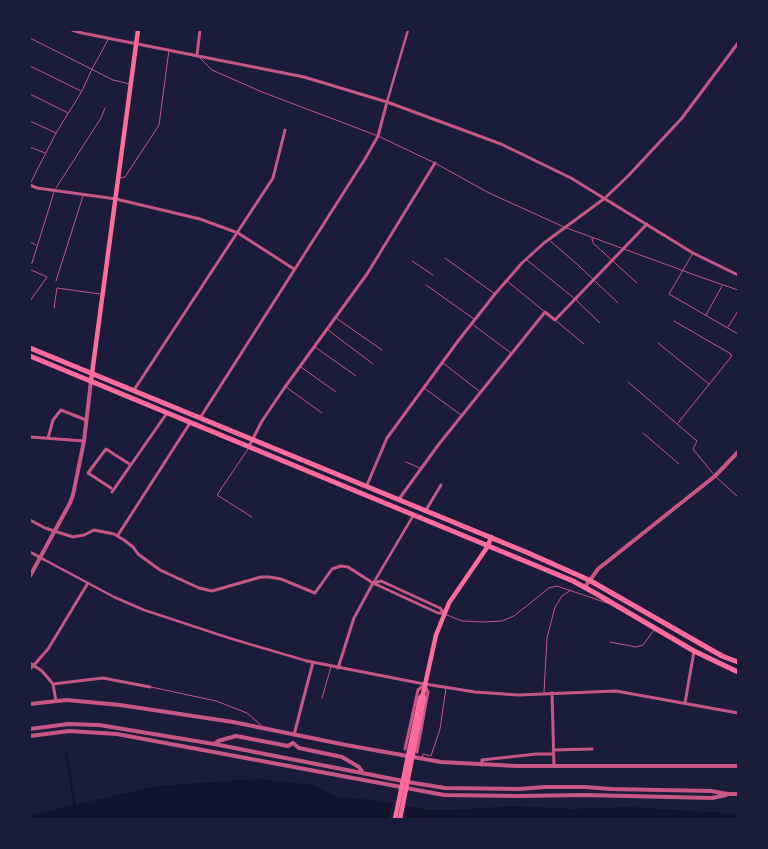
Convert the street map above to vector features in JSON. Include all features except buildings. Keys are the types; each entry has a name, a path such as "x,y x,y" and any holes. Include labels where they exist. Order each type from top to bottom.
{"main road":[{"path":"91,381 138,30"},
{"path":"30,348 367,485 589,580 722,656 738,662"},
{"path":"30,356 413,514 585,588 694,651 738,672"},
{"path":"400,819 436,635 444,613 458,588 488,546 491,537"},
{"path":"395,819 420,698 423,694"}],"street":[{"path":"72,30 304,77 387,102 500,144 571,178 693,253 738,275"},
{"path":"197,55 200,30"},
{"path":"200,418 315,239 378,136 408,30"},
{"path":"367,485 387,438 442,362 495,294 526,259 564,227 605,198 671,130 699,97 738,44"},
{"path":"133,391 274,178 285,130"},
{"path":"249,446 285,387 373,264 435,163"},
{"path":"30,185 116,200 200,219 238,233 294,269"},
{"path":"399,499 480,392 545,312 555,320 648,224"},
{"path":"30,576 42,558 54,531 70,504 84,441 91,381"},
{"path":"48,438 53,420 61,410 86,420"},
{"path":"131,465 106,449 88,474 112,490 131,465 167,413"},
{"path":"118,535 191,422"},
{"path":"30,437 84,441"},
{"path":"585,588 589,580 605,564 715,476 738,452"},
{"path":"426,510 441,485"},
{"path":"338,668 354,618 413,514"},
{"path":"30,520 73,537 84,535 94,530 118,535 134,547 138,554 160,570 193,586 212,591 261,577 269,577 281,579 315,593 332,569 341,566 348,567 374,583 438,613 444,613"},
{"path":"30,552 114,597 144,610 229,638 338,668 446,688 518,695 616,691 738,713"},
{"path":"30,669 32,664 48,648 88,583"},
{"path":"685,703 694,651"},
{"path":"293,743 313,662"},
{"path":"32,664 45,674 53,684 56,701"},
{"path":"53,684 103,678 150,687"},
{"path":"405,750 418,690 425,684"},
{"path":"417,752 428,692 425,684"},
{"path":"552,693 554,765"},
{"path":"30,704 56,701 95,701 233,722 422,760 482,765 738,766"},
{"path":"30,729 68,724 99,725 214,744 445,788 519,789 585,787 711,790 738,794"},
{"path":"30,736 69,731 117,734 444,795 519,796 576,794 712,798 728,794"},
{"path":"214,744 236,736 288,746 293,743"},
{"path":"293,743 299,748 342,757 359,767 363,773"},
{"path":"482,765 482,760 592,749"}],"lane":[{"path":"30,38 113,80 131,84"},
{"path":"30,185 56,133 82,91 92,68 109,38"},
{"path":"118,178 126,178 159,125 169,49"},
{"path":"197,55 212,70 262,92 378,136 435,163 489,192 564,227 738,290"},
{"path":"30,66 82,91"},
{"path":"30,94 69,114"},
{"path":"30,263 32,263 55,190 101,118 105,108"},
{"path":"30,121 56,133"},
{"path":"30,146 46,154"},
{"path":"56,281 84,194"},
{"path":"592,237 593,243 637,283"},
{"path":"548,240 618,303"},
{"path":"30,242 37,246"},
{"path":"693,253 669,294 738,334"},
{"path":"445,258 495,294"},
{"path":"526,259 575,299 600,323"},
{"path":"412,261 433,275"},
{"path":"30,300 47,277 31,270"},
{"path":"507,280 545,312"},
{"path":"426,285 512,353"},
{"path":"705,315 723,285"},
{"path":"54,308 57,288 103,295"},
{"path":"728,328 738,311"},
{"path":"336,318 382,350"},
{"path":"555,320 584,344"},
{"path":"674,321 731,354 731,357 677,424"},
{"path":"327,329 374,364"},
{"path":"658,343 710,384"},
{"path":"314,346 356,376"},
{"path":"442,362 480,392"},
{"path":"300,366 336,392"},
{"path":"628,382 697,441 693,449 715,476 738,496"},
{"path":"285,387 322,413"},
{"path":"424,388 462,416"},
{"path":"643,433 679,464"},
{"path":"249,446 246,454 217,495 252,517"},
{"path":"406,462 421,469"},
{"path":"444,613 462,621 502,621 514,616 549,588 557,586 620,608"},
{"path":"544,694 547,638 555,606 562,596 572,590"},
{"path":"610,642 636,647 643,645 655,628"},
{"path":"322,698 332,666"},
{"path":"150,687 216,701 247,713 262,725"},
{"path":"422,760 423,754 431,756 440,729 446,688"}],"shaded area":[{"path":"259,779 313,785 338,797 382,801 428,810 513,806 574,809 629,807 738,814 738,819 30,819 30,815 157,786"}],"pier":[{"path":"393,800 408,803 405,819 389,819"}],"waterway":[{"path":"66,753 75,807"}]}
